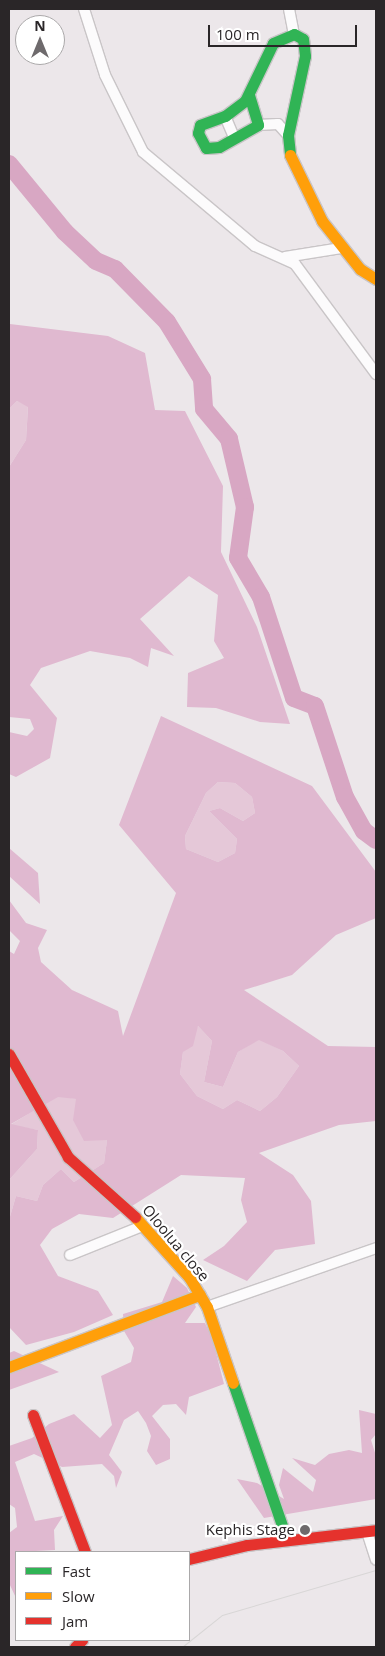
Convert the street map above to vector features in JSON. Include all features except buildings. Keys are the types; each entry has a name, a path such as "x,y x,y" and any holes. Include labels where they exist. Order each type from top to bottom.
{"street":[{"path":"84,9 105,75 143,152 246,240 285,257 304,273 375,368"},
{"path":"289,9 294,34"},
{"path":"288,134 278,124 258,126 234,137 219,147 206,148 198,133 200,126 226,116 249,95 273,43 294,34 304,39 305,56 288,134 289,152 303,187 341,248 376,279"},
{"path":"249,95 258,126"},
{"path":"226,116 234,137"},
{"path":"285,257 341,248"},
{"name":"Oloolua close","path":"9,1054 68,1157 142,1226 200,1295 207,1307 287,1540"},
{"path":"70,1255 142,1226"},
{"path":"207,1307 376,1248"},
{"path":"9,1367 200,1295"},
{"path":"33,1415 85,1551"},
{"path":"190,1559 287,1540 372,1531 376,1560"}],"shaded area":[{"path":"9,316 10,324 108,336 145,353 155,410 185,411 223,486 221,552 257,627 290,724 260,722 216,708 187,707 188,673 224,658 214,641 218,595 189,576 140,619 174,656 151,648 148,667 130,658 90,651 41,668 30,685 57,718 50,758 16,777 9,774 9,732 27,736 34,729 30,719 9,717 9,467 26,440 28,407 17,401 9,409"},
{"path":"17,401 28,406 26,440 9,467 9,409"},
{"path":"161,716 312,786 376,872 376,918 336,935 292,975 244,990 328,1046 376,1047 376,1121 339,1125 259,1153 293,1175 311,1201 315,1244 275,1250 247,1281 203,1260 224,1246 247,1222 241,1200 245,1178 181,1175 113,1218 79,1214 52,1229 40,1245 58,1276 98,1291 113,1315 74,1332 26,1345 9,1327 9,1220 16,1196 37,1201 43,1185 61,1169 74,1182 104,1163 107,1140 84,1141 73,1120 76,1099 58,1097 11,1124 38,1130 37,1149 9,1180 9,951 14,954 20,941 9,930 9,900 26,923 47,930 38,948 41,962 72,990 118,1011 123,1036 176,893 119,825","holes":["218,782 235,783 252,797 255,813 243,821 220,808 209,811 237,839 235,853 218,862 186,849 185,836 206,793","198,1026 212,1041 204,1082 223,1087 238,1052 259,1040 283,1051 299,1066 277,1097 260,1111 237,1100 223,1109 197,1096 180,1074 183,1052 193,1046"]},
{"path":"218,782 235,783 252,797 255,813 243,821 220,808 209,811 237,839 235,853 218,862 186,849 185,836 206,793"},
{"path":"9,848 38,873 40,904 9,876"},
{"path":"198,1026 212,1041 204,1082 223,1087 238,1052 259,1039 283,1051 299,1066 277,1097 260,1111 237,1100 223,1109 197,1096 180,1074 183,1052"},
{"path":"58,1096 77,1099 107,1140 104,1163 74,1182 61,1169 43,1185 37,1201 16,1196 9,1220 9,1180 37,1149 38,1130 10,1125"},
{"path":"173,1276 187,1288 196,1307 185,1323 205,1323 212,1337 224,1384 189,1397 186,1415 176,1404 163,1405 152,1416 170,1439 170,1459 156,1465 147,1451 151,1436 146,1423 138,1411 124,1420 109,1455 122,1472 116,1488 114,1476 102,1464 62,1467 34,1454 15,1462 35,1521 63,1516 54,1530 55,1550 15,1551 15,1596 9,1583 9,1533 17,1527 15,1508 9,1504 9,1446 32,1438 49,1424 74,1414 100,1438 112,1425 101,1376 131,1362 134,1348 124,1331 123,1314 162,1302"},
{"path":"14,1351 59,1372 9,1390 9,1353"},
{"path":"359,1410 376,1414 376,1434 371,1440 376,1456 376,1499 264,1518 237,1479 257,1483 284,1499 279,1485 283,1468 313,1492 316,1480 292,1458 315,1465 329,1454 349,1450 362,1453"}],"waterway":[{"path":"9,164 65,232 96,261 115,269 167,322 202,379 204,409 229,439 245,507 238,558 261,597 294,698 315,706 345,797 364,831 376,840"}],"tram line":[{"path":"190,1641 222,1615 376,1570"},
{"path":"182,1647 190,1641"}],"traffic: fast":[{"path":"249,95 258,125 219,147 206,148 198,133 200,125 225,116 245,101 273,43 294,34 303,39 305,56 288,135 290,155"},
{"path":"233,1383 287,1540"}],"traffic: slow":[{"path":"290,155 322,221 360,269 376,279"},
{"path":"135,1217 189,1277 207,1307 233,1383"},
{"path":"9,1367 200,1295"}],"traffic: jam":[{"path":"9,1054 68,1157 135,1217"},
{"path":"33,1415 85,1551"},
{"path":"190,1559 247,1545 376,1530"},
{"path":"75,1647 81,1641"}],"place":[{"name":"Kephis Stage","path":"305,1530"}]}
